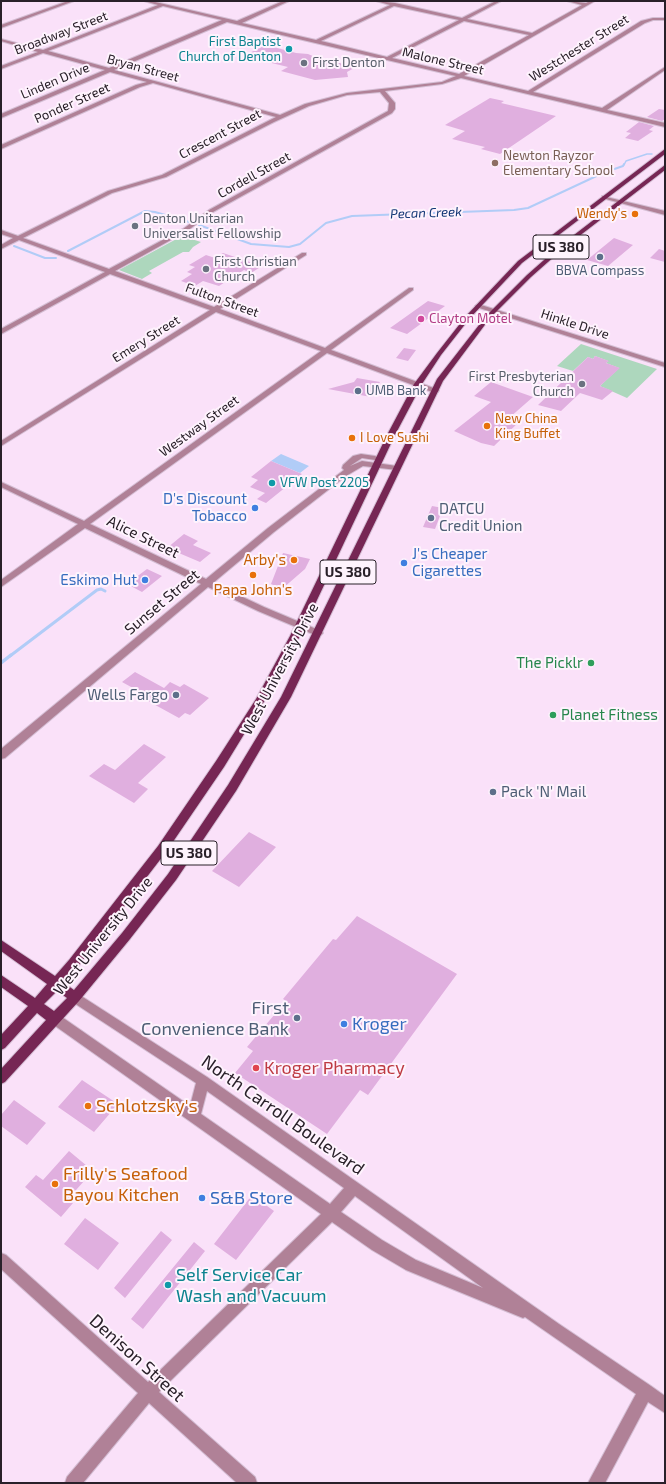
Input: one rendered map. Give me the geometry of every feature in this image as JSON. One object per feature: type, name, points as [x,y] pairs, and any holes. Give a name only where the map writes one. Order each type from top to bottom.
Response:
[{"type":"main road","name":"West University Drive","points":[[1,1044],[73,964],[138,880],[211,778],[260,700],[295,636],[378,462],[418,384],[442,350],[478,306],[520,262],[665,151]]},
{"type":"main road","name":"West University Drive","points":[[1,1078],[75,997],[126,936],[172,878],[232,788],[283,704],[435,390],[493,310],[562,246],[665,167]]},
{"type":"main road","name":"North Carroll Boulevard","points":[[1,946],[75,997]]},
{"type":"main road","name":"North Carroll Boulevard","points":[[1,980],[55,1019]]},
{"type":"street","points":[[1,27],[72,1]]},
{"type":"street","name":"Malone Street","points":[[146,1],[665,125]]},
{"type":"street","name":"Broadway Street","points":[[1,68],[173,1]]},
{"type":"street","points":[[237,23],[288,1]]},
{"type":"street","points":[[378,1],[533,35]]},
{"type":"street","points":[[316,42],[402,1]]},
{"type":"street","points":[[387,58],[499,1]]},
{"type":"street","points":[[569,1],[587,5]]},
{"type":"street","points":[[460,76],[593,1]]},
{"type":"street","name":"Westchester Street","points":[[528,92],[643,22],[653,19],[665,19]]},
{"type":"street","name":"Linden Drive","points":[[1,116],[227,20]]},
{"type":"street","name":"Bryan Street","points":[[1,40],[280,117]]},
{"type":"street","points":[[603,110],[665,68]]},
{"type":"street","name":"Crescent Street","points":[[1,247],[110,192],[164,176],[280,117],[319,100],[347,94],[442,83],[460,76]]},
{"type":"street","name":"Ponder Street","points":[[1,147],[138,86],[153,82]]},
{"type":"street","name":"Cordell Street","points":[[1,332],[185,230],[211,211],[390,112],[392,109],[392,103],[381,90]]},
{"type":"street","points":[[604,197],[665,213]]},
{"type":"street","name":"Fulton Street","points":[[1,232],[435,390]]},
{"type":"street","name":"Emery Street","points":[[1,444],[304,254]]},
{"type":"street","name":"Westway Street","points":[[1,584],[327,351],[411,289]]},
{"type":"street","name":"Hinkle Drive","points":[[478,306],[665,365]]},
{"type":"street","name":"Sunset Street","points":[[1,755],[271,530],[343,474],[362,463],[378,462],[397,468]]},
{"type":"street","name":"Alice Street","points":[[1,484],[207,583],[318,633]]},
{"type":"street","name":"North Carroll Boulevard","points":[[75,997],[203,1081],[665,1405]]},
{"type":"street","name":"North Carroll Boulevard","points":[[55,1019],[376,1245],[411,1264],[541,1319]]},
{"type":"street","points":[[194,1117],[203,1081]]},
{"type":"street","points":[[73,1483],[148,1392],[331,1213],[354,1187]]},
{"type":"street","name":"Denison Street","points":[[1,1260],[249,1483]]},
{"type":"street","points":[[596,1483],[646,1391]]},
{"type":"green space","points":[[182,236],[201,242],[193,247],[189,252],[183,252],[149,271],[152,273],[142,279],[119,270]]},
{"type":"green space","points":[[581,344],[657,369],[627,398],[600,386],[619,368],[606,363],[608,361],[595,356],[593,359],[588,357],[573,371],[557,366]]},
{"type":"water","points":[[281,454],[309,466],[300,473],[271,461]]},
{"type":"building","name":"First Denton","points":[[266,45],[296,53],[308,54],[356,67],[347,72],[348,77],[315,80],[281,71],[288,67],[243,56]]},
{"type":"building","name":"Newton Rayzor Elementary School","points":[[490,98],[504,101],[501,103],[556,116],[500,154],[481,149],[485,147],[452,139],[465,131],[445,125]]},
{"type":"building","points":[[659,109],[665,110],[665,119],[662,121],[647,117]]},
{"type":"building","points":[[639,122],[654,126],[649,130],[653,131],[638,141],[625,138],[631,133],[626,132]]},
{"type":"building","points":[[614,238],[633,245],[608,266],[587,260]]},
{"type":"building","points":[[659,249],[665,251],[665,262],[650,258]]},
{"type":"building","name":"First Christian Church","points":[[223,253],[262,266],[251,273],[244,270],[219,286],[203,281],[195,286],[181,281],[192,274],[187,272],[195,267],[189,265],[206,255],[215,258]]},
{"type":"building","name":"Clayton Motel","points":[[428,301],[445,306],[407,334],[390,328]]},
{"type":"building","points":[[404,348],[416,350],[408,361],[396,358]]},
{"type":"building","name":"First Presbyterian Church","points":[[595,356],[609,361],[606,363],[620,368],[600,386],[613,391],[602,400],[580,393],[561,411],[538,405],[588,357],[593,359]]},
{"type":"building","name":"UMB Bank","points":[[357,378],[380,382],[371,397],[328,389],[354,382]]},
{"type":"building","points":[[491,382],[533,397],[509,418],[520,421],[494,446],[481,443],[454,431],[491,402],[474,396]]},
{"type":"building","name":"VFW Post 2205","points":[[271,461],[302,474],[266,503],[257,499],[265,493],[250,487],[258,480],[251,477]]},
{"type":"building","name":"DATCU Credit Union","points":[[432,506],[443,508],[435,529],[423,527]]},
{"type":"building","points":[[184,534],[198,541],[193,545],[211,553],[200,562],[167,548]]},
{"type":"building","points":[[283,553],[310,559],[305,569],[282,589],[271,584]]},
{"type":"building","name":"Eskimo Hut","points":[[147,569],[162,576],[142,592],[127,584]]},
{"type":"building","name":"Wells Fargo","points":[[135,672],[164,688],[170,682],[180,687],[184,684],[209,698],[190,715],[185,713],[179,718],[148,701],[151,698],[122,682]]},
{"type":"building","points":[[144,744],[166,757],[138,783],[148,789],[134,803],[89,776],[104,764],[115,770]]},
{"type":"building","points":[[249,832],[276,847],[239,887],[212,871]]},
{"type":"building","name":"Kroger","points":[[357,916],[457,974],[368,1095],[360,1090],[327,1134],[235,1073],[253,1051],[247,1047],[286,1001],[283,999],[333,939],[336,940]]},
{"type":"building","name":"Schlotzsky's","points":[[82,1080],[118,1104],[94,1132],[58,1107]]},
{"type":"building","points":[[14,1100],[46,1123],[27,1145],[1,1126],[1,1115]]},
{"type":"building","name":"Frilly's Seafood Bayou Kitchen","points":[[69,1151],[93,1171],[68,1199],[73,1203],[61,1217],[25,1187],[36,1175],[43,1180]]},
{"type":"building","points":[[252,1195],[274,1211],[236,1260],[214,1244]]},
{"type":"building","points":[[85,1218],[119,1243],[98,1270],[64,1244]]},
{"type":"building","name":"Self Service Car Wash and Vacuum","points":[[161,1231],[172,1240],[125,1298],[114,1288]]},
{"type":"building","name":"Self Service Car Wash and Vacuum","points":[[194,1242],[205,1251],[143,1329],[131,1319]]},
{"type":"waterway","name":"Pecan Creek","points":[[624,165],[626,161],[647,154],[652,154]]},
{"type":"waterway","name":"Pecan Creek","points":[[199,225],[251,244],[289,247],[300,244],[326,223],[352,216],[514,210],[528,208],[603,173],[623,166],[624,164]]},
{"type":"waterway","name":"Pecan Creek","points":[[68,251],[145,211],[155,212],[189,222]]},
{"type":"waterway","name":"Pecan Creek","points":[[14,246],[45,258],[56,258]]},
{"type":"waterway","points":[[10,656],[97,590],[101,589],[105,591]]},
{"type":"waterway","points":[[1,663],[11,655]]},
{"type":"place","name":"First Baptist Church of Denton","points":[[289,49]]},
{"type":"place","name":"First Denton","points":[[304,63]]},
{"type":"place","name":"Newton Rayzor Elementary School","points":[[495,163]]},
{"type":"place","name":"Wendy's","points":[[635,214]]},
{"type":"place","name":"Denton Unitarian Universalist Fellowship","points":[[135,226]]},
{"type":"place","name":"BBVA Compass","points":[[600,257]]},
{"type":"place","name":"First Christian Church","points":[[206,269]]},
{"type":"place","name":"Clayton Motel","points":[[421,319]]},
{"type":"place","name":"First Presbyterian Church","points":[[582,384]]},
{"type":"place","name":"UMB Bank","points":[[358,391]]},
{"type":"place","name":"New China King Buffet","points":[[487,426]]},
{"type":"place","name":"I Love Sushi","points":[[352,438]]},
{"type":"place","name":"VFW Post 2205","points":[[272,483]]},
{"type":"place","name":"D's Discount Tobacco","points":[[255,508]]},
{"type":"place","name":"DATCU Credit Union","points":[[431,518]]},
{"type":"place","name":"Arby's","points":[[294,560]]},
{"type":"place","name":"J's Cheaper Cigarettes","points":[[404,563]]},
{"type":"place","name":"Papa John's","points":[[253,575]]},
{"type":"place","name":"Eskimo Hut","points":[[145,580]]},
{"type":"place","name":"The Picklr","points":[[591,663]]},
{"type":"place","name":"Wells Fargo","points":[[176,695]]},
{"type":"place","name":"Planet Fitness","points":[[553,715]]},
{"type":"place","name":"Pack 'N' Mail","points":[[493,792]]},
{"type":"place","name":"First Convenience Bank","points":[[297,1018]]},
{"type":"place","name":"Kroger","points":[[344,1024]]},
{"type":"place","name":"Kroger Pharmacy","points":[[256,1068]]},
{"type":"place","name":"Schlotzsky's","points":[[88,1106]]},
{"type":"place","name":"Frilly's Seafood Bayou Kitchen","points":[[55,1184]]},
{"type":"place","name":"S&B Store","points":[[202,1198]]},
{"type":"place","name":"Self Service Car Wash and Vacuum","points":[[168,1285]]}]
